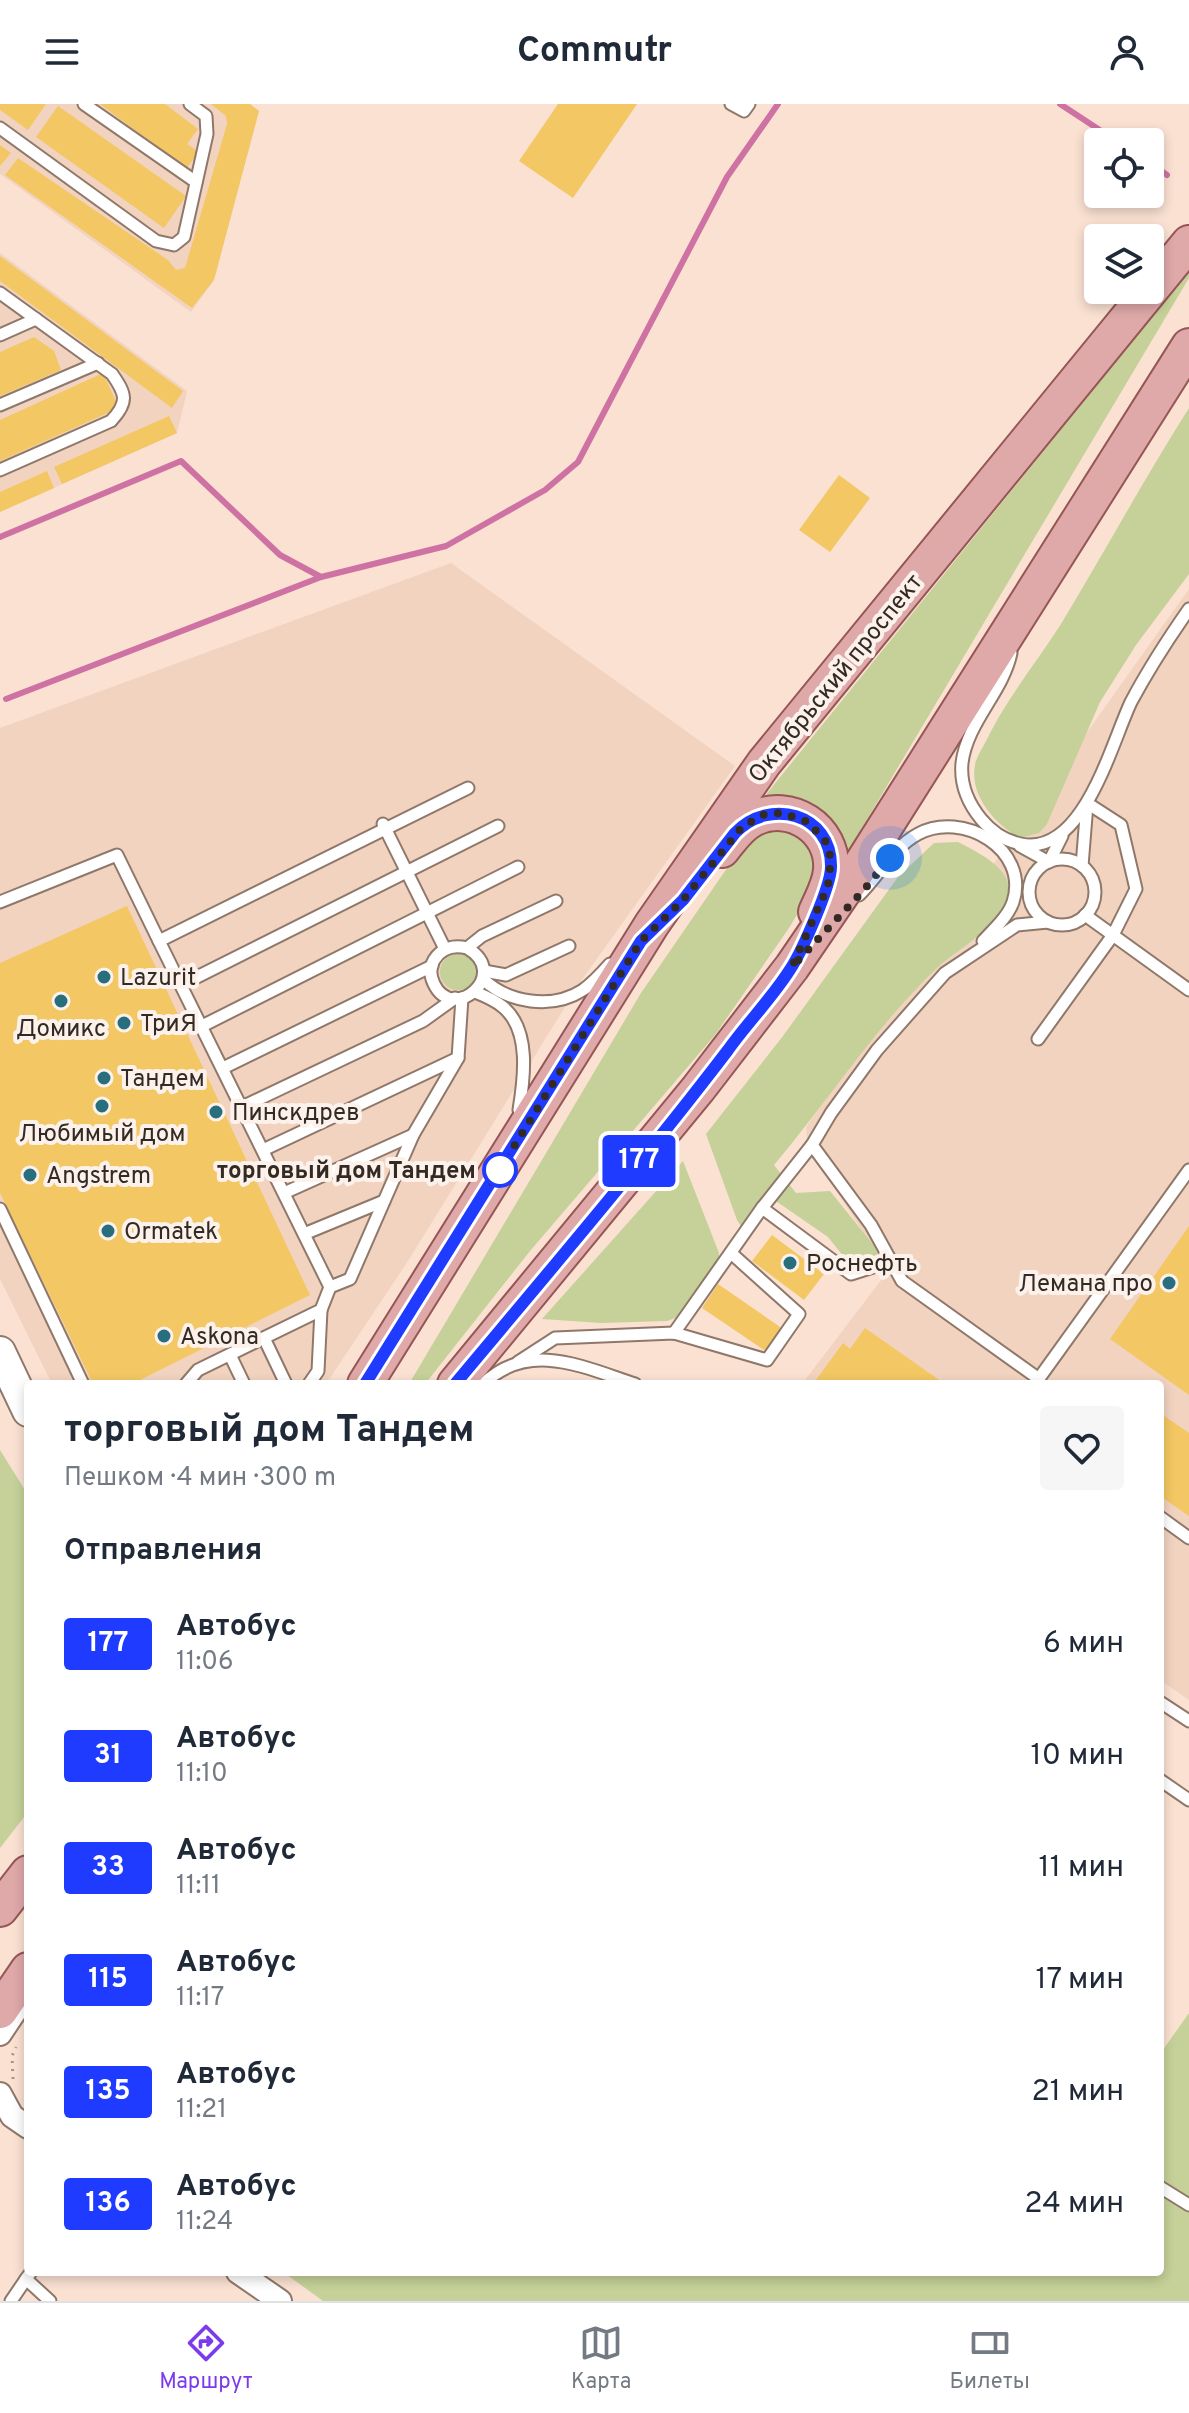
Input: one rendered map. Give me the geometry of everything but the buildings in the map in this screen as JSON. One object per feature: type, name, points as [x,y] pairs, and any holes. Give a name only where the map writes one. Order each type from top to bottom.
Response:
[{"type":"main road","name":"Октябрьский проспект","points":[[368,1380],[492,1182],[638,938],[764,763],[1189,243]]},
{"type":"main road","points":[[458,1380],[698,1089],[792,967],[852,879],[1189,346]]},
{"type":"main road","points":[[492,1182],[504,1132],[638,938],[675,910],[742,827],[765,814],[783,813],[800,817],[815,828],[826,842],[831,859],[828,886],[792,967]]},
{"type":"main road","points":[[0,1354],[24,1403]]},
{"type":"main road","points":[[0,1909],[24,1878]]},
{"type":"main road","points":[[6,2028],[24,1981]]},
{"type":"street","points":[[6,2028],[24,1999]]},
{"type":"street","points":[[8,2092],[13,2119]]},
{"type":"street","points":[[244,2276],[280,2301]]},
{"type":"lane","points":[[84,104],[196,182]]},
{"type":"lane","points":[[0,128],[156,241],[174,245],[184,237],[207,134],[206,116],[190,104]]},
{"type":"lane","points":[[731,104],[744,111],[749,104]]},
{"type":"lane","points":[[0,293],[112,374],[124,392],[123,410],[111,421],[0,470]]},
{"type":"lane","points":[[0,335],[36,319]]},
{"type":"lane","points":[[0,405],[98,363]]},
{"type":"lane","points":[[972,954],[1010,908],[1028,895],[1035,873],[1049,862],[1064,832],[1087,803],[1132,702],[1163,646],[1189,609]]},
{"type":"lane","points":[[674,1333],[762,1208],[812,1145],[877,1050],[945,973],[1017,925],[1048,922],[1069,924],[1085,915],[1093,902],[1090,875],[1082,866],[1066,860],[1049,862],[1001,836],[984,823],[968,800],[962,778],[965,750],[1011,657],[1014,624]]},
{"type":"lane","points":[[159,941],[383,825],[468,788]]},
{"type":"lane","points":[[1082,866],[1087,803]]},
{"type":"lane","points":[[1038,1039],[1113,935],[1136,889],[1121,825],[1087,803]]},
{"type":"lane","points":[[383,825],[445,949]]},
{"type":"lane","points":[[181,985],[498,826]]},
{"type":"lane","points":[[792,967],[899,848],[918,834],[948,826],[983,836],[1010,860],[1014,870],[1010,908]]},
{"type":"lane","points":[[1016,843],[1033,846],[1046,844],[1064,832]]},
{"type":"lane","points":[[0,902],[117,855],[330,1287]]},
{"type":"lane","points":[[202,1026],[518,867]]},
{"type":"lane","points":[[1015,881],[1028,895],[1038,914],[1048,922]]},
{"type":"lane","points":[[467,948],[482,936],[556,901]]},
{"type":"lane","points":[[1085,915],[1189,990]]},
{"type":"lane","points":[[223,1068],[432,966],[445,949],[467,948],[479,957],[483,975],[493,989],[511,998],[531,1001],[564,998],[584,989],[638,938]]},
{"type":"lane","points":[[483,975],[506,975],[569,946]]},
{"type":"lane","points":[[432,966],[436,988],[447,997],[458,998]]},
{"type":"lane","points":[[242,1107],[423,1021],[458,998],[475,992],[483,975]]},
{"type":"lane","points":[[475,992],[504,1008],[516,1024],[524,1068],[519,1110]]},
{"type":"lane","points":[[312,1380],[318,1371],[321,1310],[330,1287],[350,1279],[413,1135],[458,1058],[458,998]]},
{"type":"lane","points":[[263,1150],[458,1058]]},
{"type":"lane","points":[[284,1193],[413,1135]]},
{"type":"lane","points":[[812,1145],[871,1225],[902,1281],[1036,1380]]},
{"type":"lane","points":[[1038,1380],[1189,1170]]},
{"type":"lane","points":[[304,1234],[384,1201]]},
{"type":"lane","points":[[762,1208],[851,1274],[892,1261]]},
{"type":"lane","points":[[0,1209],[81,1380]]},
{"type":"lane","points":[[489,1380],[555,1338],[674,1333],[767,1360],[799,1314],[731,1253]]},
{"type":"lane","points":[[189,1380],[198,1370],[321,1310]]},
{"type":"lane","points":[[264,1338],[284,1380]]},
{"type":"lane","points":[[230,1355],[242,1380]]},
{"type":"lane","points":[[518,1362],[559,1360],[622,1380]]},
{"type":"lane","points":[[198,1370],[203,1380]]},
{"type":"lane","points":[[1164,1520],[1189,1538]]},
{"type":"lane","points":[[1164,1705],[1189,1721]]},
{"type":"lane","points":[[1164,1783],[1189,1800]]},
{"type":"lane","points":[[1164,2189],[1189,2205]]},
{"type":"lane","points":[[11,2301],[29,2276],[50,2301]]},
{"type":"path","points":[[6,2028],[12,2056],[12,2078],[8,2092]]},
{"type":"shaded area","points":[[0,104],[250,104],[259,111],[214,280],[191,312],[0,174]]},
{"type":"shaded area","points":[[0,253],[187,391],[177,433],[0,512]]},
{"type":"shaded area","points":[[451,563],[735,766],[581,981],[408,1261],[329,1380],[50,1380],[0,1279],[0,728]]},
{"type":"shaded area","points":[[1189,589],[1189,1700],[1164,1683],[1164,1380],[805,1380],[888,1271],[808,1147],[806,1127]]},
{"type":"green space","points":[[1189,271],[1189,278],[847,853],[838,836],[760,802],[1164,304]]},
{"type":"green space","points":[[1189,408],[1189,574],[1136,645],[1100,702],[1047,824],[1039,833],[1020,838],[993,817],[980,798],[974,776],[977,759],[1002,712],[1061,624]]},
{"type":"green space","points":[[776,826],[811,840],[818,863],[814,886],[789,928],[715,1035],[530,1251],[428,1380],[411,1380],[641,993],[725,871],[756,833]]},
{"type":"green space","points":[[958,842],[993,863],[1006,878],[1009,886],[1004,907],[988,927],[914,991],[774,1165],[796,1193],[830,1191],[880,1253],[852,1267],[828,1237],[773,1199],[742,1228],[706,1134],[783,1036],[898,877],[934,843]]},
{"type":"green space","points":[[458,954],[470,960],[476,972],[470,984],[458,990],[446,984],[440,972],[446,960]]},
{"type":"green space","points":[[683,1161],[719,1253],[719,1269],[686,1314],[667,1321],[601,1323],[542,1319]]},
{"type":"green space","points":[[0,1450],[24,1489],[24,1817],[0,1848]]},
{"type":"green space","points":[[1189,2013],[1189,2301],[323,2301],[289,2276],[1164,2276],[1164,2048]]},
{"type":"waterway","points":[[6,699],[321,577],[446,546],[545,490],[578,462],[727,177],[778,104]]},
{"type":"waterway","points":[[1060,104],[1097,128]]},
{"type":"waterway","points":[[0,537],[181,461],[280,555],[321,577]]},
{"type":"bus line","name":"177","points":[[367,1380],[641,941],[667,919],[735,833],[749,821],[774,813],[800,817],[815,828],[826,842],[831,868],[828,886],[792,967],[698,1089],[458,1380]]},
{"type":"place","name":"Lazurit","points":[[104,977]]},
{"type":"place","name":"Домикс","points":[[61,1001]]},
{"type":"place","name":"ТриЯ","points":[[124,1023]]},
{"type":"place","name":"Тандем","points":[[104,1078]]},
{"type":"place","name":"Любимый дом","points":[[102,1106]]},
{"type":"place","name":"Пинскдрев","points":[[216,1112]]},
{"type":"place","name":"торговый дом Тандем","points":[[500,1170]]},
{"type":"place","name":"Angstrem","points":[[30,1175]]},
{"type":"place","name":"Ormatek","points":[[108,1231]]},
{"type":"place","name":"Роснефть","points":[[790,1263]]},
{"type":"place","name":"Лемана про","points":[[1169,1283]]},
{"type":"place","name":"Askona","points":[[164,1336]]},
{"type":"route","points":[[500,1170],[492,1182],[641,941],[667,919],[749,821],[774,813],[800,817],[821,835],[829,851],[831,868],[828,886],[792,967],[890,858]]}]
